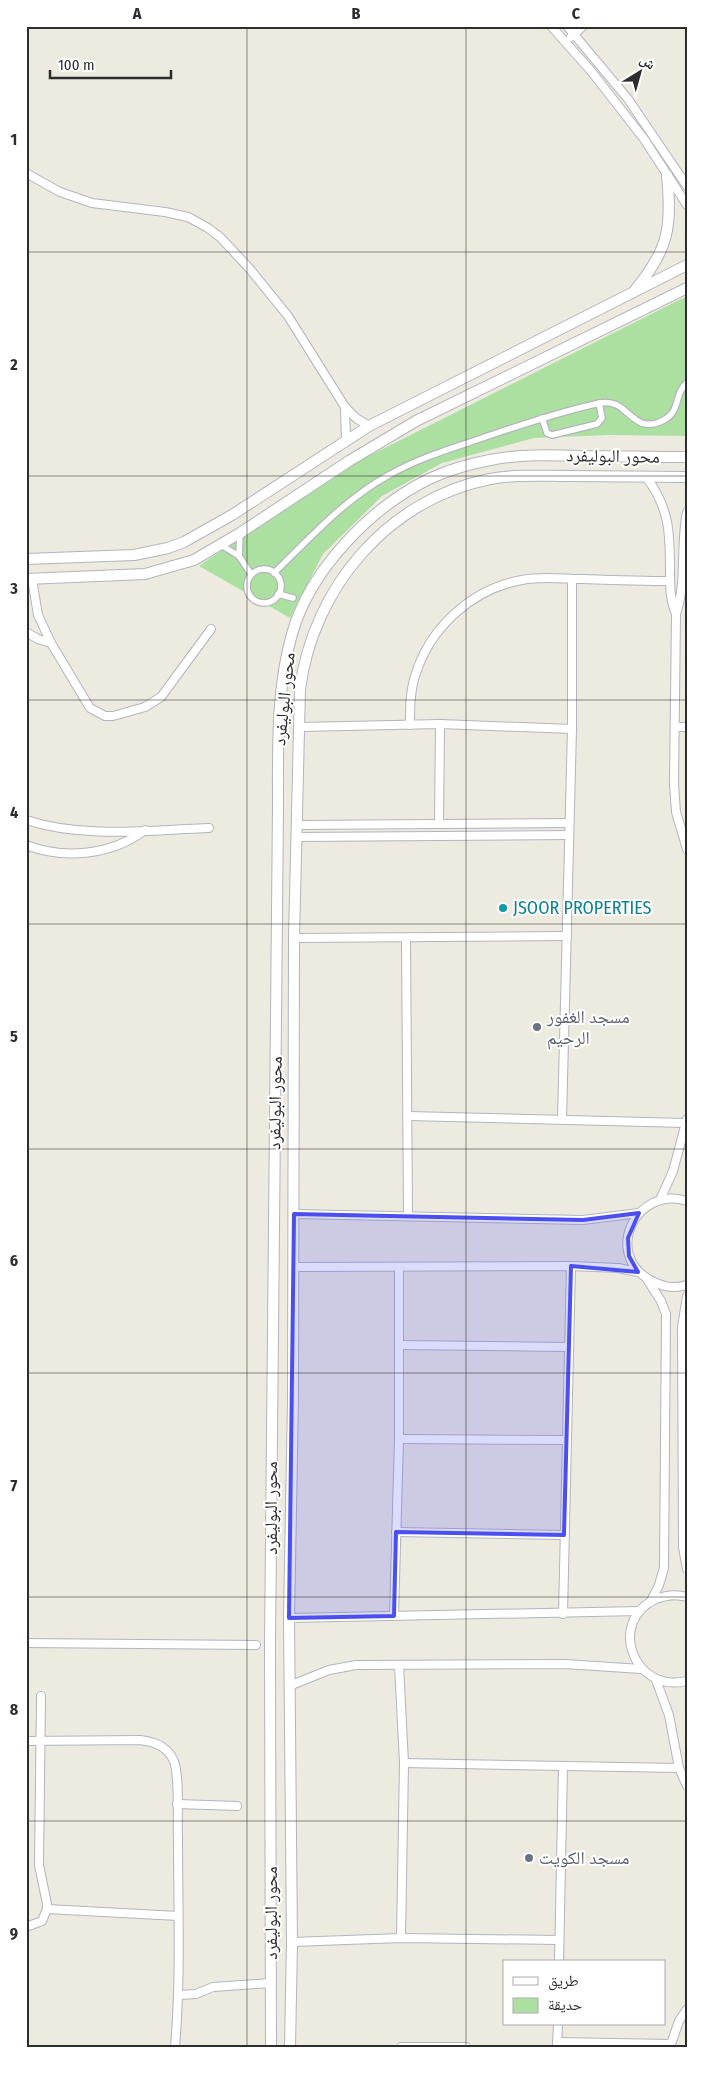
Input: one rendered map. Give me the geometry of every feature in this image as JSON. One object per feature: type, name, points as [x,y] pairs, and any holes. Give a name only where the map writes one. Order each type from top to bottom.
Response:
[{"type":"street","points":[[551,26],[601,83],[644,139],[687,205]]},
{"type":"street","points":[[567,26],[628,99],[687,186]]},
{"type":"street","points":[[566,42],[583,26]]},
{"type":"street","points":[[26,173],[60,192],[92,203],[165,212],[188,217],[208,228],[220,237],[249,268],[288,316],[344,407],[369,426]]},
{"type":"street","points":[[632,293],[657,258],[667,232],[670,206],[667,175]]},
{"type":"street","points":[[26,559],[134,555],[168,548],[184,542],[216,524],[369,426],[687,264]]},
{"type":"street","points":[[211,629],[161,697],[145,707],[113,716],[97,713],[90,708],[51,643],[38,615],[29,579],[146,574],[183,565],[221,545],[349,461],[416,421],[687,288]]},
{"type":"street","points":[[274,573],[332,517],[359,495],[390,474],[451,448],[542,418],[598,403],[616,403],[637,421],[646,424],[656,423],[672,413],[677,405],[680,390],[687,383]]},
{"type":"street","points":[[542,418],[547,433],[552,435],[597,424],[602,418],[598,403]]},
{"type":"street","points":[[344,407],[346,441]]},
{"type":"street","name":"محور البوليفرد","points":[[271,2047],[271,1516],[278,774],[280,699],[292,633],[308,596],[324,571],[348,540],[373,516],[401,495],[430,479],[460,467],[500,459],[558,456],[687,457]]},
{"type":"street","name":"محور البوليفرد","points":[[290,2047],[292,1942],[289,1618],[294,1267],[294,938],[299,727],[302,673],[310,641],[322,610],[338,582],[359,557],[381,534],[406,515],[446,492],[492,478],[523,475],[687,477]]},
{"type":"street","points":[[646,477],[658,494],[668,523],[671,600],[676,614]]},
{"type":"street","points":[[687,512],[683,536],[681,595],[676,614],[674,727],[676,812],[687,849]]},
{"type":"street","points":[[239,556],[240,533]]},
{"type":"street","points":[[221,545],[239,556],[251,574]]},
{"type":"street","points":[[260,569],[270,570],[274,573],[280,583],[275,599],[264,603],[253,599],[247,590],[251,574],[260,569]]},
{"type":"street","points":[[410,725],[410,701],[414,678],[423,655],[435,635],[450,617],[478,596],[509,583],[545,578],[670,582]]},
{"type":"street","points":[[562,1119],[572,729],[572,579]]},
{"type":"street","points":[[278,594],[293,598]]},
{"type":"street","points":[[26,632],[38,639],[51,643]]},
{"type":"street","points":[[299,727],[440,724],[572,729]]},
{"type":"street","points":[[439,824],[440,724]]},
{"type":"street","points":[[674,727],[687,727]]},
{"type":"street","points":[[26,820],[42,825],[76,830],[209,828]]},
{"type":"street","points":[[296,825],[570,823]]},
{"type":"street","points":[[26,845],[56,852],[93,852],[121,844],[145,830]]},
{"type":"street","points":[[296,837],[569,835]]},
{"type":"street","points":[[294,938],[567,936]]},
{"type":"street","points":[[406,938],[408,1216]]},
{"type":"street","points":[[408,1116],[686,1121],[673,1171],[660,1200]]},
{"type":"street","points":[[687,1201],[676,1199],[660,1200],[652,1203],[639,1213],[630,1229],[628,1238],[629,1256],[638,1272],[661,1286],[669,1288],[687,1285]]},
{"type":"street","points":[[294,1214],[583,1220],[639,1213]]},
{"type":"street","points":[[294,1267],[571,1266],[618,1268],[638,1272]]},
{"type":"street","points":[[562,1614],[571,1266]]},
{"type":"street","points":[[394,1616],[399,1439],[399,1267]]},
{"type":"street","points":[[647,1279],[661,1301],[666,1314],[664,1568],[659,1585],[651,1601],[640,1611],[634,1622],[630,1634],[631,1646],[634,1658],[642,1669],[656,1680],[668,1683],[687,1681]]},
{"type":"street","points":[[687,1296],[682,1327],[683,1547],[687,1569]]},
{"type":"street","points":[[400,1345],[569,1347]]},
{"type":"street","points":[[399,1439],[567,1440]]},
{"type":"street","points":[[396,1532],[564,1535]]},
{"type":"street","points":[[651,1601],[672,1595],[687,1597]]},
{"type":"street","points":[[289,1618],[640,1611]]},
{"type":"street","points":[[26,1642],[256,1645]]},
{"type":"street","points":[[289,1686],[342,1666],[565,1664],[642,1669]]},
{"type":"street","points":[[399,1665],[404,1763],[401,1938]]},
{"type":"street","points":[[656,1680],[670,1715],[679,1768],[687,1786]]},
{"type":"street","points":[[26,1927],[42,1921],[47,1909],[39,1865],[40,1696]]},
{"type":"street","points":[[26,1741],[140,1740],[154,1742],[163,1747],[173,1760],[176,1769],[177,1804],[179,1995],[175,2047]]},
{"type":"street","points":[[404,1763],[679,1768]]},
{"type":"street","points":[[559,1960],[563,1766]]},
{"type":"street","points":[[177,1804],[237,1806]]},
{"type":"street","points":[[47,1909],[178,1916]]},
{"type":"street","points":[[292,1942],[401,1938],[559,1940]]},
{"type":"street","points":[[179,1995],[196,1994],[213,1987],[271,1983]]},
{"type":"street","points":[[558,2026],[557,2044],[670,2045],[679,2021],[687,2009]]},
{"type":"street","points":[[400,2047],[466,2047]]},
{"type":"highlighted area","points":[[639,1213],[628,1238],[629,1256],[638,1272],[571,1266],[564,1535],[396,1532],[394,1616],[289,1618],[294,1214],[583,1220]]},
{"type":"green space","points":[[687,296],[687,436],[610,435],[534,438],[442,463],[382,496],[323,554],[290,618],[199,566],[333,474]]},
{"type":"place","name":"JSOOR PROPERTIES","points":[[503,908]]},
{"type":"place","name":"مسجد الغفور الرحيم","points":[[537,1027]]},
{"type":"place","name":"مسجد الكويت","points":[[529,1858]]}]
